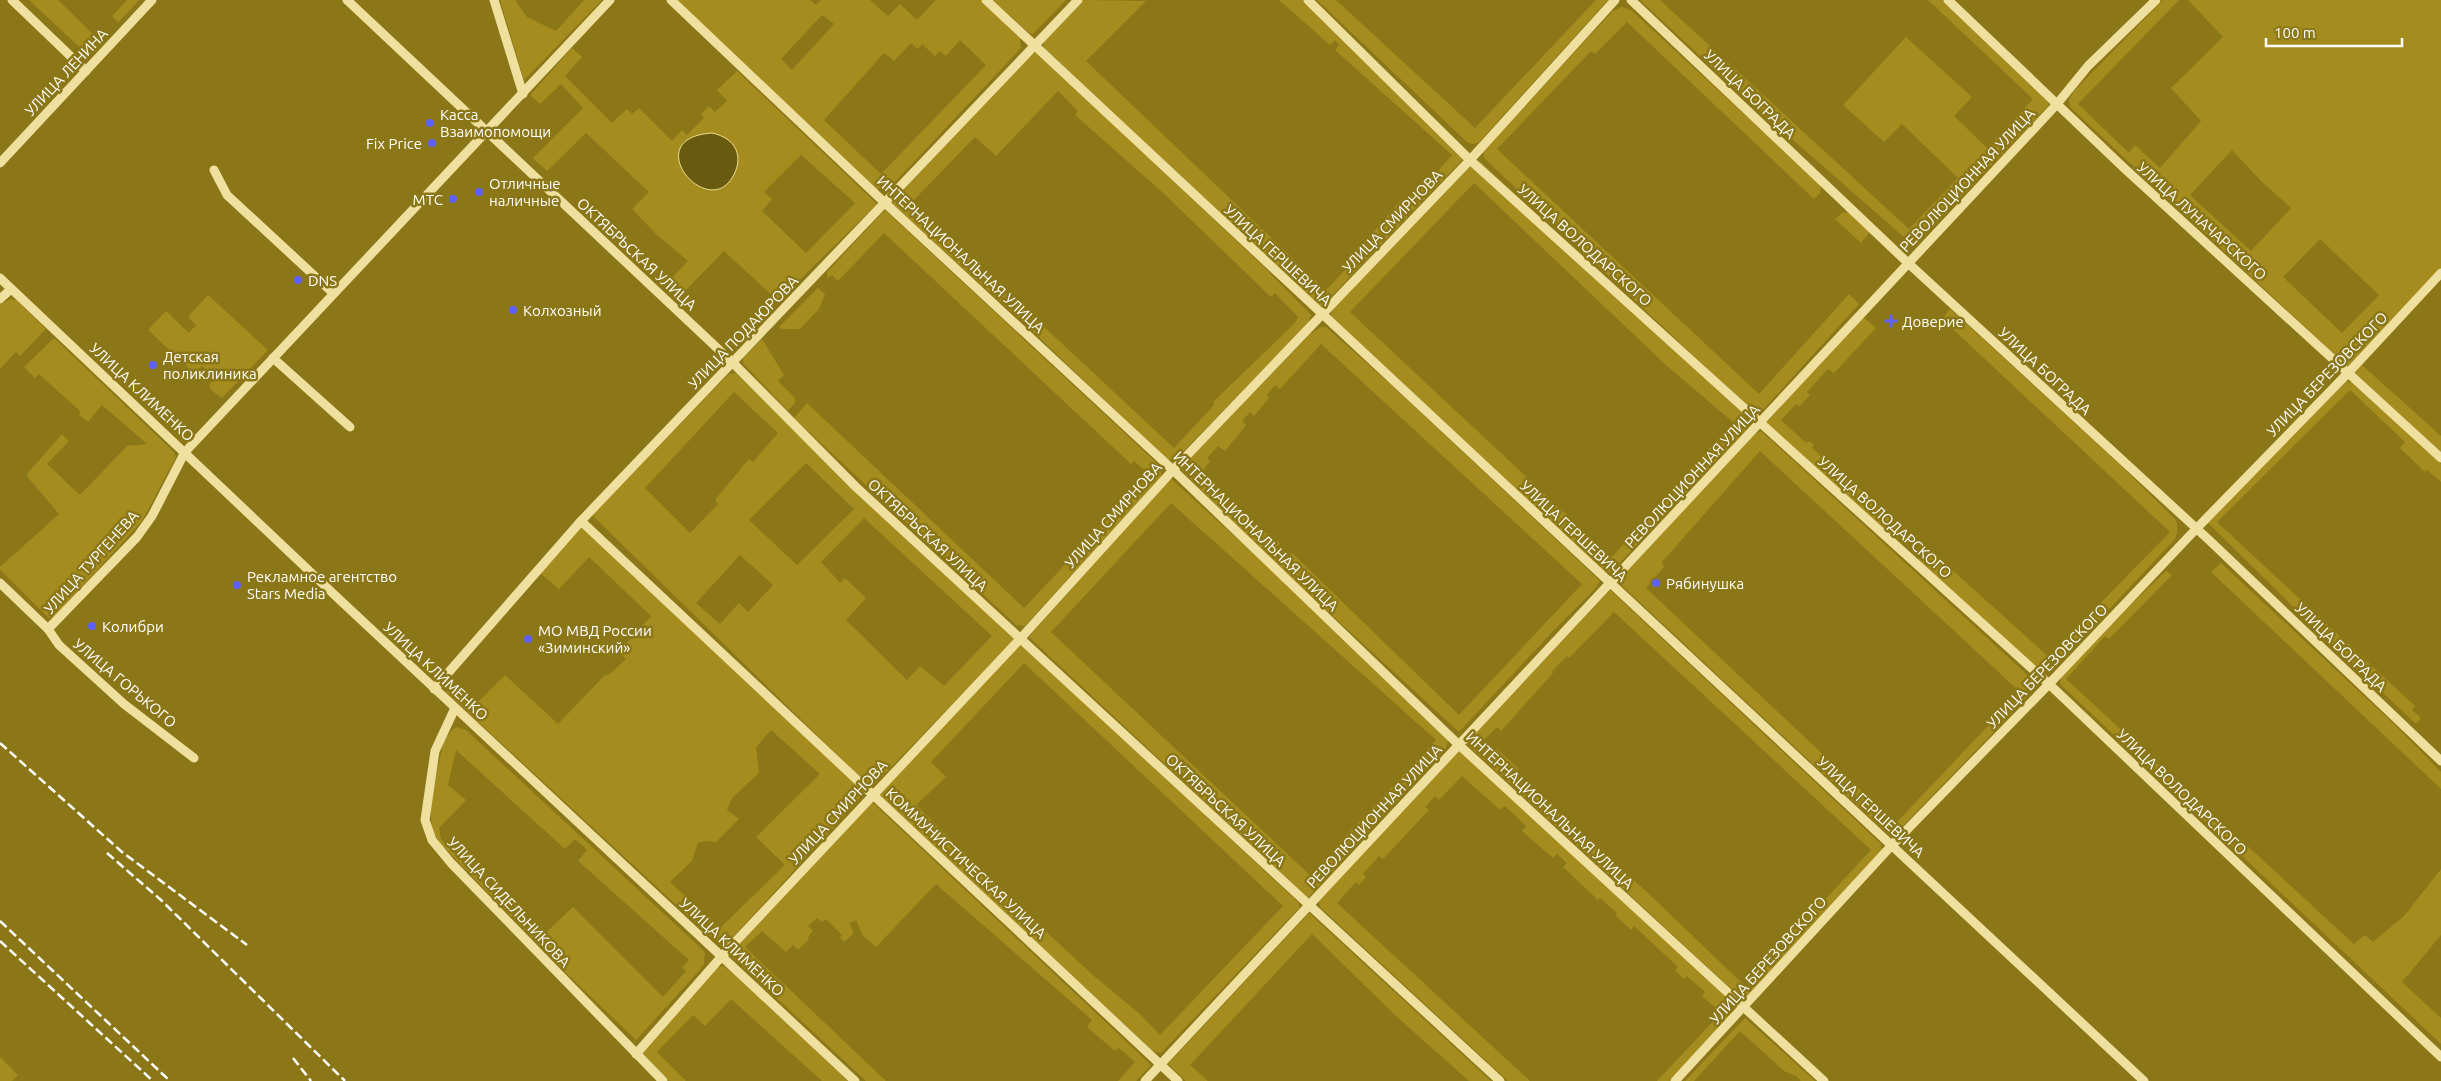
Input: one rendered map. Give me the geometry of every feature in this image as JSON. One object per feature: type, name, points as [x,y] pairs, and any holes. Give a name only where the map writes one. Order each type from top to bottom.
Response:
[{"type":"street","points":[[12,0],[86,71]]},
{"type":"street","name":"УЛИЦА ЛЕНИНА","points":[[0,163],[152,0]]},
{"type":"street","name":"ОКТЯБРЬСКАЯ УЛИЦА","points":[[347,0],[733,363],[856,487],[1500,1081]]},
{"type":"street","points":[[494,0],[523,94]]},
{"type":"street","name":"УЛИЦА ТУРГЕНЕВА","points":[[48,629],[137,537],[152,516],[186,452],[333,293],[610,0]]},
{"type":"street","name":"ИНТЕРНАЦИОНАЛЬНАЯ УЛИЦА","points":[[671,0],[885,203],[1173,470],[1459,745],[1824,1081]]},
{"type":"street","name":"УЛИЦА ГЕРШЕВИЧА","points":[[986,0],[2144,1081]]},
{"type":"street","name":"УЛИЦА ПОДАЮРОВА","points":[[434,689],[581,521],[1078,0]]},
{"type":"street","name":"УЛИЦА ВОЛОДАРСКОГО","points":[[1308,0],[1470,160],[2049,684],[2441,1057]]},
{"type":"street","name":"УЛИЦА СМИРНОВА","points":[[636,1054],[722,956],[1020,639],[1173,470],[1470,160],[1615,0]]},
{"type":"street","name":"УЛИЦА БОГРАДА","points":[[1631,0],[1908,263],[2196,528],[2441,761]]},
{"type":"street","name":"УЛИЦА ЛУНАЧАРСКОГО","points":[[1948,0],[2124,168],[2441,458]]},
{"type":"street","name":"РЕВОЛЮЦИОННАЯ УЛИЦА","points":[[1145,1081],[2057,104],[2088,66],[2156,0]]},
{"type":"street","points":[[214,170],[227,196],[333,293]]},
{"type":"street","name":"УЛИЦА БЕРЕЗОВСКОГО","points":[[1675,1081],[1892,845],[2049,684],[2196,528],[2349,372],[2441,273]]},
{"type":"street","name":"УЛИЦА КЛИМЕНКО","points":[[0,278],[186,452],[434,689],[855,1081]]},
{"type":"street","points":[[0,299],[11,289]]},
{"type":"street","points":[[273,358],[350,427]]},
{"type":"street","name":"КОММУНИСТИЧЕСКАЯ УЛИЦА","points":[[581,521],[1178,1081]]},
{"type":"street","name":"УЛИЦА ГОРЬКОГО","points":[[0,583],[48,629],[59,645],[124,704],[194,758]]},
{"type":"street","name":"УЛИЦА СИДЕЛЬНИКОВА","points":[[455,708],[435,751],[429,781],[425,820],[432,840],[451,863],[664,1081]]},
{"type":"shaded area","points":[[29,0],[58,0],[101,42],[89,56]]},
{"type":"shaded area","points":[[127,0],[139,0],[118,23],[112,16]]},
{"type":"shaded area","points":[[500,0],[515,0],[527,17],[556,31],[584,0],[602,0],[524,80]]},
{"type":"shaded area","points":[[677,0],[810,0],[816,5],[821,0],[870,0],[888,16],[900,4],[917,20],[936,0],[981,0],[1020,38],[1021,48],[892,185],[887,189],[876,189]],"holes":[[[822,15],[834,24],[792,70],[781,59]],[[960,40],[986,65],[881,174],[824,120],[884,53],[894,61],[911,43],[918,49],[922,44],[935,56],[940,51],[946,56]]]},
{"type":"shaded area","points":[[993,0],[1066,0],[1033,34],[1029,33]]},
{"type":"shaded area","points":[[1083,0],[1146,1],[1086,61],[1326,290],[1367,247],[1363,244],[1401,200],[1405,202],[1423,180],[1427,183],[1452,155],[1335,50],[1339,45],[1335,40],[1330,45],[1279,0],[1306,0],[1465,157],[1321,307],[1043,47],[1044,40]]},
{"type":"shaded area","points":[[1317,0],[1336,0],[1475,128],[1596,0],[1608,0],[1479,142],[1475,144],[1468,143]]},
{"type":"shaded area","points":[[1640,0],[1660,0],[1909,229],[1958,178],[1902,124],[1884,142],[1843,105],[1906,37],[1972,97],[1954,116],[1987,148],[2033,99],[1928,0],[1944,0],[2049,102],[2048,106],[1923,237],[1906,239],[1743,96]]},
{"type":"shaded area","points":[[2163,0],[2179,0],[2078,104],[2129,153],[2135,145],[2160,168],[2201,121],[2171,88],[2223,37],[2188,0],[2441,0],[2441,279],[2362,365],[2441,436],[2441,454],[2070,107],[2069,100],[2074,91]],"holes":[[[2232,150],[2260,180],[2291,208],[2251,251],[2190,195]],[[2320,239],[2379,295],[2342,333],[2283,277]]]},
{"type":"shaded area","points":[[1622,7],[1631,10],[1821,185],[1820,193],[1814,199],[1627,22],[1595,54],[1591,51],[1497,149],[1759,394],[1849,294],[1859,304],[1761,412],[1753,412],[1484,158],[1483,150],[1613,11]]},
{"type":"shaded area","points":[[572,48],[582,57],[565,76],[612,123],[627,109],[632,114],[639,108],[672,141],[682,130],[687,135],[704,118],[701,114],[709,106],[715,112],[727,101],[717,90],[737,71],[877,204],[778,301],[724,251],[684,292],[670,280],[688,261],[657,235],[632,209],[649,192],[586,133],[547,171],[533,158],[583,108],[561,84],[540,104],[530,95]],"holes":[[[712,133],[720,135],[708,191],[687,177],[701,134]],[[801,155],[855,203],[806,253],[762,211],[772,199],[764,192]]]},
{"type":"shaded area","points":[[1032,53],[1038,53],[1264,267],[1311,315],[1308,324],[1175,460],[1167,460],[1022,321],[891,203]],"holes":[[[1058,91],[1078,111],[1075,115],[1162,192],[1271,297],[1275,293],[1298,317],[1295,323],[1213,402],[1215,404],[1174,448],[911,203],[975,137],[996,156]]]},
{"type":"shaded area","points":[[712,133],[727,139],[732,144],[738,156],[738,163],[732,178],[721,188],[708,189],[695,184],[684,173],[679,161],[680,148],[691,138]]},
{"type":"shaded area","points":[[1474,160],[1481,162],[1746,416],[1749,427],[1611,572],[1603,571],[1331,317],[1332,308]],"holes":[[[1474,183],[1667,366],[1733,422],[1612,557],[1350,312]]]},
{"type":"shaded area","points":[[885,210],[1161,467],[1161,476],[1025,626],[1016,625],[794,418],[807,403],[1024,608],[1150,475],[1134,461],[1131,464],[884,233],[838,281],[832,275],[828,278],[827,272]]},
{"type":"shaded area","points":[[1850,212],[1870,232],[1861,243],[1835,219],[1842,213]]},
{"type":"shaded area","points":[[818,288],[825,294],[819,309],[800,329],[782,329],[779,327]]},
{"type":"shaded area","points":[[208,295],[268,350],[222,398],[211,390],[209,385],[215,378],[202,366],[194,373],[148,330],[166,311],[189,333],[196,325],[188,317]]},
{"type":"shaded area","points":[[11,299],[16,300],[46,329],[20,356],[16,352],[0,369],[0,304]]},
{"type":"shaded area","points":[[1950,309],[2113,458],[2176,520],[2177,534],[2175,539],[2054,668],[2048,671],[2038,669],[1917,561],[1928,548],[2052,660],[2087,623],[2084,620],[2170,532],[1942,319]]},
{"type":"shaded area","points":[[1862,316],[1876,328],[1834,373],[1828,369],[1807,392],[1810,395],[1799,407],[1796,404],[1781,420],[1806,443],[1809,441],[1814,445],[1812,448],[1904,527],[1893,540],[1766,423]]},
{"type":"shaded area","points":[[1321,327],[1326,327],[1398,391],[1600,581],[1596,588],[1553,631],[1459,732],[1260,549],[1182,471],[1182,467],[1310,334]],"holes":[[[1321,344],[1582,584],[1459,715],[1292,553],[1288,558],[1276,548],[1280,543],[1245,514],[1243,516],[1200,475],[1210,461],[1207,458],[1218,446],[1225,451],[1246,425],[1242,421],[1250,412],[1254,416],[1269,398],[1267,395],[1275,385],[1280,389]]]},
{"type":"shaded area","points":[[54,338],[174,452],[176,457],[142,521],[55,616],[49,618],[0,570],[0,567],[59,514],[26,475],[62,434],[69,441],[47,464],[80,495],[127,446],[147,444],[102,405],[88,422],[79,415],[81,412],[39,374],[35,378],[24,367]]},
{"type":"shaded area","points":[[762,339],[784,375],[778,381],[795,398],[795,403],[788,411],[743,363],[743,358]]},
{"type":"shaded area","points":[[736,373],[874,509],[1015,639],[871,788],[592,515],[729,374]],"holes":[[[734,392],[778,433],[753,462],[749,459],[715,500],[718,504],[690,533],[645,488]],[[806,463],[854,509],[797,565],[749,520]],[[864,518],[992,636],[944,686],[920,666],[907,680],[846,620],[866,598],[845,578],[840,583],[821,562]],[[740,555],[773,585],[748,612],[739,603],[720,624],[696,603]]]},
{"type":"shaded area","points":[[2346,382],[2353,382],[2441,464],[2441,482],[2427,470],[2425,472],[2400,448],[2405,442],[2350,390],[2217,522],[2415,706],[2412,710],[2421,718],[2416,724],[2207,522]]},
{"type":"shaded area","points":[[1761,431],[2034,681],[2033,690],[2016,709],[1894,835],[1889,835],[1617,581],[1755,434]],"holes":[[[1760,451],[2020,692],[1896,823],[1646,588],[1664,567],[1662,562]]]},
{"type":"shaded area","points":[[1170,478],[1366,655],[1449,738],[1446,748],[1308,898],[1029,637]],"holes":[[[1171,503],[1436,740],[1338,844],[1341,847],[1313,878],[1051,632]]]},
{"type":"shaded area","points":[[582,524],[857,786],[860,797],[858,801],[723,948],[446,692],[455,683],[477,703],[505,675],[558,724],[604,676],[610,674],[626,659],[619,652],[651,616],[589,557],[559,589],[539,572]],"holes":[[[771,730],[820,774],[756,837],[785,865],[720,928],[670,882],[692,861],[698,843],[704,841],[716,842],[739,819],[727,810],[732,798],[759,773],[756,747]]]},
{"type":"shaded area","points":[[2221,563],[2395,725],[2441,772],[2441,789],[2211,572]]},
{"type":"shaded area","points":[[2166,571],[2172,575],[2109,639],[2105,636],[2066,679],[2354,944],[2365,935],[2373,942],[2404,916],[2441,869],[2441,935],[2402,982],[2441,1018],[2441,1044],[2060,684],[2061,675],[2102,632]]},
{"type":"shaded area","points":[[1610,590],[1881,844],[1882,850],[1747,997],[1741,998],[1466,743]],"holes":[[[1614,612],[1871,850],[1822,903],[1819,900],[1811,909],[1815,912],[1798,931],[1793,928],[1784,938],[1787,942],[1746,987],[1649,894],[1515,774],[1519,769],[1497,749],[1492,754],[1481,743],[1497,727],[1501,731],[1553,673],[1552,671],[1567,656],[1569,658]]]},
{"type":"shaded area","points":[[1020,643],[1299,903],[1299,908],[1161,1053],[1153,1051],[877,793]],"holes":[[[1024,663],[1283,906],[1160,1035],[1140,1014],[1094,976],[1029,916],[916,805],[946,777],[931,762]]]},
{"type":"shaded area","points":[[457,727],[466,730],[705,952],[704,964],[698,972],[636,1040],[563,970],[439,842],[432,829],[430,803],[444,740]],"holes":[[[456,750],[565,849],[575,839],[587,850],[578,861],[689,960],[682,968],[686,971],[663,997],[573,907],[538,940],[441,839],[439,828],[466,800],[448,785]]]},
{"type":"shaded area","points":[[1459,750],[1730,1000],[1732,1014],[1669,1081],[1657,1081],[1721,1013],[1702,996],[1705,992],[1687,976],[1684,979],[1675,970],[1678,967],[1634,926],[1631,930],[1615,915],[1617,913],[1600,898],[1598,900],[1563,867],[1567,863],[1557,854],[1553,858],[1522,831],[1526,826],[1505,806],[1500,810],[1462,776],[1439,800],[1435,796],[1425,807],[1429,810],[1383,859],[1379,856],[1363,874],[1366,877],[1359,885],[1356,882],[1337,903],[1530,1081],[1508,1081],[1320,907],[1319,901]]},
{"type":"shaded area","points":[[872,802],[1151,1065],[1136,1081],[1118,1081],[1135,1062],[1119,1048],[1115,1051],[1087,1027],[1092,1020],[936,884],[876,947],[863,936],[856,920],[849,923],[854,933],[844,942],[840,938],[842,935],[826,919],[822,922],[817,918],[808,926],[813,931],[808,937],[809,939],[798,950],[793,945],[786,952],[762,931],[745,947],[886,1081],[866,1081],[728,953]]},
{"type":"shaded area","points":[[1309,913],[1491,1081],[1469,1081],[1397,1017],[1312,934],[1190,1065],[1208,1081],[1186,1081],[1168,1064]]},
{"type":"shaded area","points":[[723,966],[848,1081],[822,1081],[731,999],[705,1026],[693,1015],[657,1052],[686,1081],[669,1081],[641,1052],[715,968]]},
{"type":"shaded area","points":[[1745,1018],[1815,1081],[1801,1081],[1796,1076],[1784,1071],[1740,1031],[1694,1081],[1685,1081]]},
{"type":"shaded area","points":[[0,1057],[18,1075],[12,1081],[0,1081]]},
{"type":"railway","points":[[0,743],[122,852],[247,945]]},
{"type":"railway","points":[[107,853],[161,900],[345,1081]]},
{"type":"railway","points":[[0,921],[170,1081]]},
{"type":"railway","points":[[0,941],[153,1081]]},
{"type":"railway","points":[[293,1058],[311,1081]]},
{"type":"place","name":"Касса Взаимопомощи","points":[[430,123]]},
{"type":"place","name":"Fix Price","points":[[432,143]]},
{"type":"place","name":"Отличные наличные","points":[[479,192]]},
{"type":"place","name":"МТС","points":[[453,199]]},
{"type":"place","name":"DNS","points":[[298,280]]},
{"type":"place","name":"Колхозный","points":[[513,310]]},
{"type":"place","name":"Доверие","points":[[1891,321]]},
{"type":"place","name":"Детская поликлиника","points":[[153,365]]},
{"type":"place","name":"Рябинушка","points":[[1656,583]]},
{"type":"place","name":"Рекламное агентство Stars Media","points":[[237,585]]},
{"type":"place","name":"Колибри","points":[[92,626]]},
{"type":"place","name":"МО МВД России «Зиминский»","points":[[528,639]]}]
